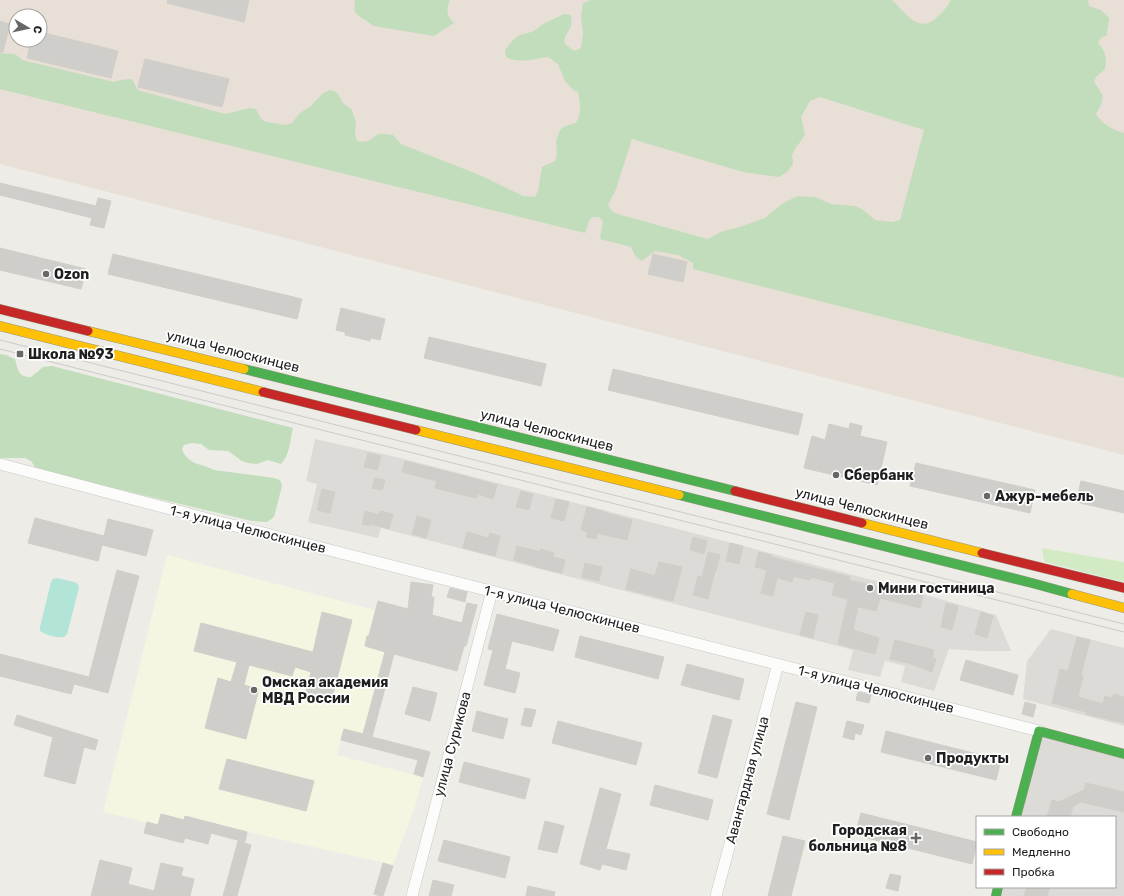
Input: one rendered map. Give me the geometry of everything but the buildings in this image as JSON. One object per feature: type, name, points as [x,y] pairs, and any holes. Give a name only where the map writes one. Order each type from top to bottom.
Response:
[{"type":"main road","name":"улица Челюскинцев","points":[[0,309],[388,404],[1124,588]]},
{"type":"main road","points":[[0,326],[1032,583],[1124,608]]},
{"type":"main road","points":[[306,403],[311,385]]},
{"type":"main road","points":[[384,422],[388,404]]},
{"type":"main road","points":[[569,468],[573,451]]},
{"type":"main road","points":[[879,545],[883,528]]},
{"type":"main road","points":[[1032,583],[1036,566]]},
{"type":"main road","points":[[1016,816],[1039,731]]},
{"type":"main road","name":"1-я улица Челюскинцев","points":[[1039,731],[1124,754]]},
{"type":"street","name":"1-я улица Челюскинцев","points":[[0,464],[1039,731]]},
{"type":"street","name":"улица Сурикова","points":[[412,896],[492,591]]},
{"type":"street","name":"Авангардная улица","points":[[716,896],[778,664]]},
{"type":"shaded area","points":[[0,0],[1124,0],[1124,455],[0,164]]},
{"type":"shaded area","points":[[315,439],[396,457],[709,537],[891,585],[996,615],[1011,651],[949,649],[934,691],[901,682],[905,666],[885,661],[880,677],[848,670],[853,650],[381,528],[378,538],[308,522],[317,484],[306,481]]},
{"type":"shaded area","name":"Омская академия МВД России","points":[[167,555],[375,610],[365,646],[385,652],[363,734],[344,729],[337,755],[423,777],[415,807],[393,865],[247,832],[186,816],[184,820],[161,814],[158,825],[103,812]]},
{"type":"shaded area","points":[[1051,629],[1124,648],[1124,726],[1023,699],[1027,661]]},
{"type":"shaded area","points":[[1041,736],[1124,759],[1124,896],[1000,896],[1003,888],[1116,888],[1116,816],[1021,816]]},
{"type":"green space","points":[[355,0],[450,0],[448,13],[449,18],[454,23],[434,36],[374,26],[354,11]]},
{"type":"green space","points":[[591,0],[892,0],[913,20],[924,24],[930,22],[939,15],[951,0],[1088,0],[1089,6],[1101,10],[1109,18],[1107,35],[1101,38],[1098,42],[1104,52],[1106,61],[1105,69],[1096,77],[1094,82],[1102,94],[1102,101],[1096,114],[1104,124],[1124,133],[1124,378],[693,269],[693,263],[678,255],[655,251],[642,261],[636,257],[631,247],[600,239],[603,221],[599,217],[593,217],[589,221],[585,233],[0,89],[0,53],[15,54],[22,60],[114,82],[132,79],[138,90],[225,114],[250,108],[256,109],[261,119],[267,122],[286,125],[292,123],[300,113],[311,106],[323,93],[330,90],[336,92],[342,102],[352,110],[356,123],[355,134],[357,141],[365,142],[381,134],[393,135],[401,144],[482,176],[523,196],[535,197],[538,191],[542,167],[555,161],[557,155],[556,142],[560,130],[565,126],[576,123],[578,119],[580,108],[578,92],[573,90],[565,81],[558,64],[548,57],[516,60],[506,57],[505,50],[514,39],[520,35],[531,32],[541,25],[564,14],[571,15],[572,20],[564,43],[574,51],[581,48],[583,34],[581,16],[583,3]],"holes":[[[820,97],[924,130],[900,220],[892,222],[875,220],[862,209],[855,206],[831,204],[815,197],[798,196],[783,203],[765,218],[740,227],[723,231],[708,239],[621,215],[613,212],[608,205],[616,189],[632,139],[743,172],[779,177],[788,171],[793,164],[792,155],[805,134],[801,117],[810,101]]]},
{"type":"green space","points":[[0,354],[15,359],[19,372],[23,376],[31,377],[43,367],[52,366],[293,428],[288,452],[281,464],[268,460],[257,464],[248,463],[242,461],[228,451],[209,450],[201,444],[192,443],[184,445],[182,449],[191,461],[214,470],[280,480],[282,486],[274,517],[267,522],[252,521],[37,470],[31,461],[25,458],[0,458]]},
{"type":"green space","points":[[1042,548],[1124,562],[1124,582],[1045,562]]},
{"type":"green space","points":[[57,578],[74,582],[78,584],[79,588],[67,634],[64,637],[52,636],[40,631],[51,582],[53,579]]},
{"type":"tram line","points":[[0,340],[1124,624]]},
{"type":"tram line","points":[[0,349],[1124,632]]},
{"type":"traffic: fast","points":[[244,369],[735,491]]},
{"type":"traffic: fast","points":[[679,495],[1072,594]]},
{"type":"traffic: fast","points":[[1016,816],[1039,731],[1124,754]]},
{"type":"traffic: fast","points":[[996,896],[998,888]]},
{"type":"traffic: slow","points":[[0,326],[263,392]]},
{"type":"traffic: slow","points":[[88,331],[244,369]]},
{"type":"traffic: slow","points":[[416,430],[679,495]]},
{"type":"traffic: slow","points":[[862,523],[982,553]]},
{"type":"traffic: slow","points":[[1072,594],[1124,608]]},
{"type":"traffic: jam","points":[[0,309],[88,331]]},
{"type":"traffic: jam","points":[[263,392],[416,430]]},
{"type":"traffic: jam","points":[[735,491],[862,523]]},
{"type":"traffic: jam","points":[[982,553],[1124,588]]},
{"type":"place","name":"Ozon","points":[[46,274]]},
{"type":"place","name":"Школа №93","points":[[20,354]]},
{"type":"place","name":"Сбербанк","points":[[836,475]]},
{"type":"place","name":"Ажур-мебель","points":[[987,496]]},
{"type":"place","name":"Мини гостиница","points":[[870,588]]},
{"type":"place","name":"Омская академия МВД России","points":[[254,690]]},
{"type":"place","name":"Продукты","points":[[928,758]]},
{"type":"place","name":"Городская больница №8","points":[[916,838]]}]
